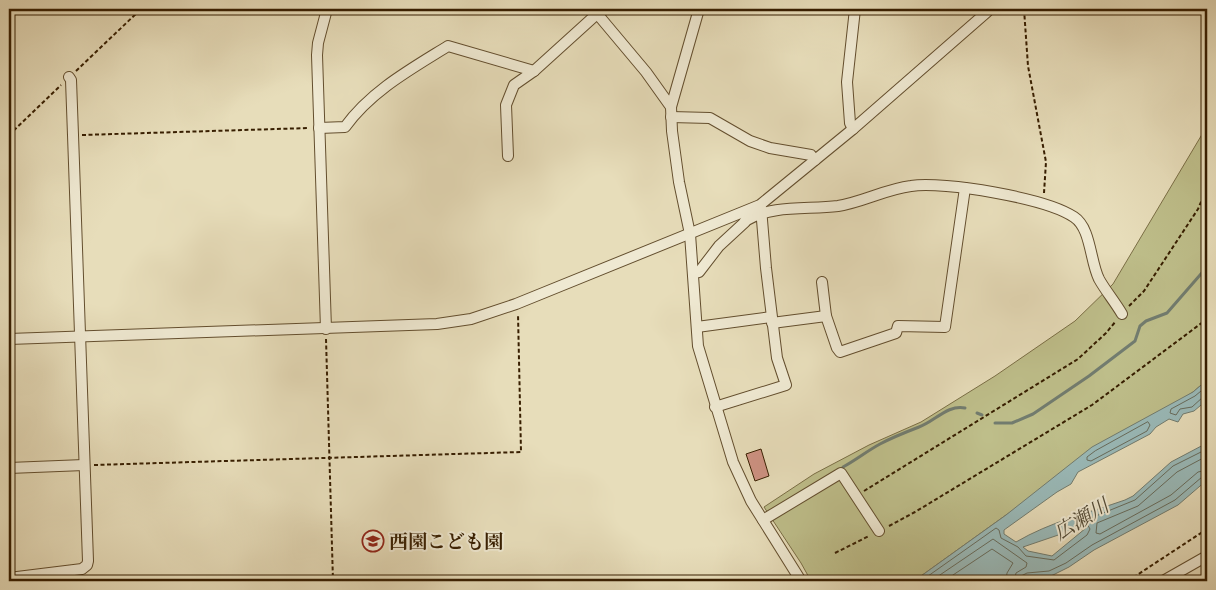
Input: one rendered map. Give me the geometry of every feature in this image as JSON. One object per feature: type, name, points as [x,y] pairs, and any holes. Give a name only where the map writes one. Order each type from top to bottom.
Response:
[{"type":"street","points":[[326,329],[316,55],[327,9]]},
{"type":"street","points":[[699,9],[671,112],[679,182],[690,234],[698,346],[733,462],[751,501],[801,581]]},
{"type":"street","points":[[853,129],[850,123],[847,82],[855,9]]},
{"type":"street","points":[[693,273],[699,272],[719,246],[745,221],[853,129],[987,12],[988,9]]},
{"type":"street","points":[[508,156],[506,105],[514,85],[534,71],[599,10],[646,72],[671,112],[710,118],[750,141],[770,148],[812,155],[815,160]]},
{"type":"street","points":[[319,128],[345,126],[354,114],[397,78],[448,46],[534,71]]},
{"type":"street","points":[[9,578],[82,569],[87,565],[71,80],[69,78]]},
{"type":"street","points":[[9,339],[454,323],[516,304],[749,210],[838,206],[923,184],[964,188],[1043,203],[1074,217],[1083,227],[1099,278],[1122,314]]},
{"type":"street","points":[[822,282],[826,316],[840,352],[896,333],[898,326],[945,327],[964,188]]},
{"type":"street","points":[[715,407],[786,385],[777,358],[761,209]]},
{"type":"street","points":[[745,221],[749,210]]},
{"type":"street","points":[[697,327],[826,316]]},
{"type":"street","points":[[9,468],[84,465]]},
{"type":"street","points":[[763,520],[841,473],[879,531]]},
{"type":"street","points":[[1163,581],[1207,556]]},
{"type":"path","points":[[9,135],[141,9]]},
{"type":"path","points":[[1024,9],[1028,66],[1046,162],[1043,203]]},
{"type":"path","points":[[73,135],[319,128]]},
{"type":"path","points":[[856,496],[1078,359],[1106,333],[1144,291],[1198,209],[1207,188]]},
{"type":"path","points":[[84,465],[521,452],[518,311],[516,304]]},
{"type":"path","points":[[835,553],[915,512],[1092,405],[1207,319]]},
{"type":"path","points":[[326,329],[333,581]]},
{"type":"path","points":[[1128,581],[1207,528]]},
{"type":"green space","points":[[1207,126],[1207,380],[1193,392],[1006,515],[914,581],[811,581],[764,507],[814,474],[869,445],[921,422],[995,376],[1075,321],[1113,284]]},
{"type":"water","name":"広瀬川","points":[[1207,380],[1207,400],[1194,411],[1183,414],[1178,422],[1169,419],[1156,427],[1150,434],[1078,472],[1071,484],[1004,530],[1004,534],[1016,542],[1056,523],[1125,500],[1133,496],[1171,462],[1207,443],[1207,480],[1178,505],[1094,550],[1069,567],[1051,576],[1027,578],[1021,581],[914,581],[1006,515],[1092,447],[1193,392]],"holes":[[[1086,528],[1052,556],[1028,551],[1023,547],[1073,530]]]},
{"type":"building","points":[[761,449],[769,476],[755,481],[746,454]]},
{"type":"waterway","points":[[995,423],[1012,423],[1033,414],[1089,376],[1135,341],[1140,326],[1146,321],[1167,313],[1207,267]]},
{"type":"waterway","points":[[843,467],[880,444],[925,425],[947,411],[959,407],[965,408]]},
{"type":"waterway","points":[[977,413],[982,415]]},
{"type":"place","name":"西園こども園","points":[[373,541]]}]
